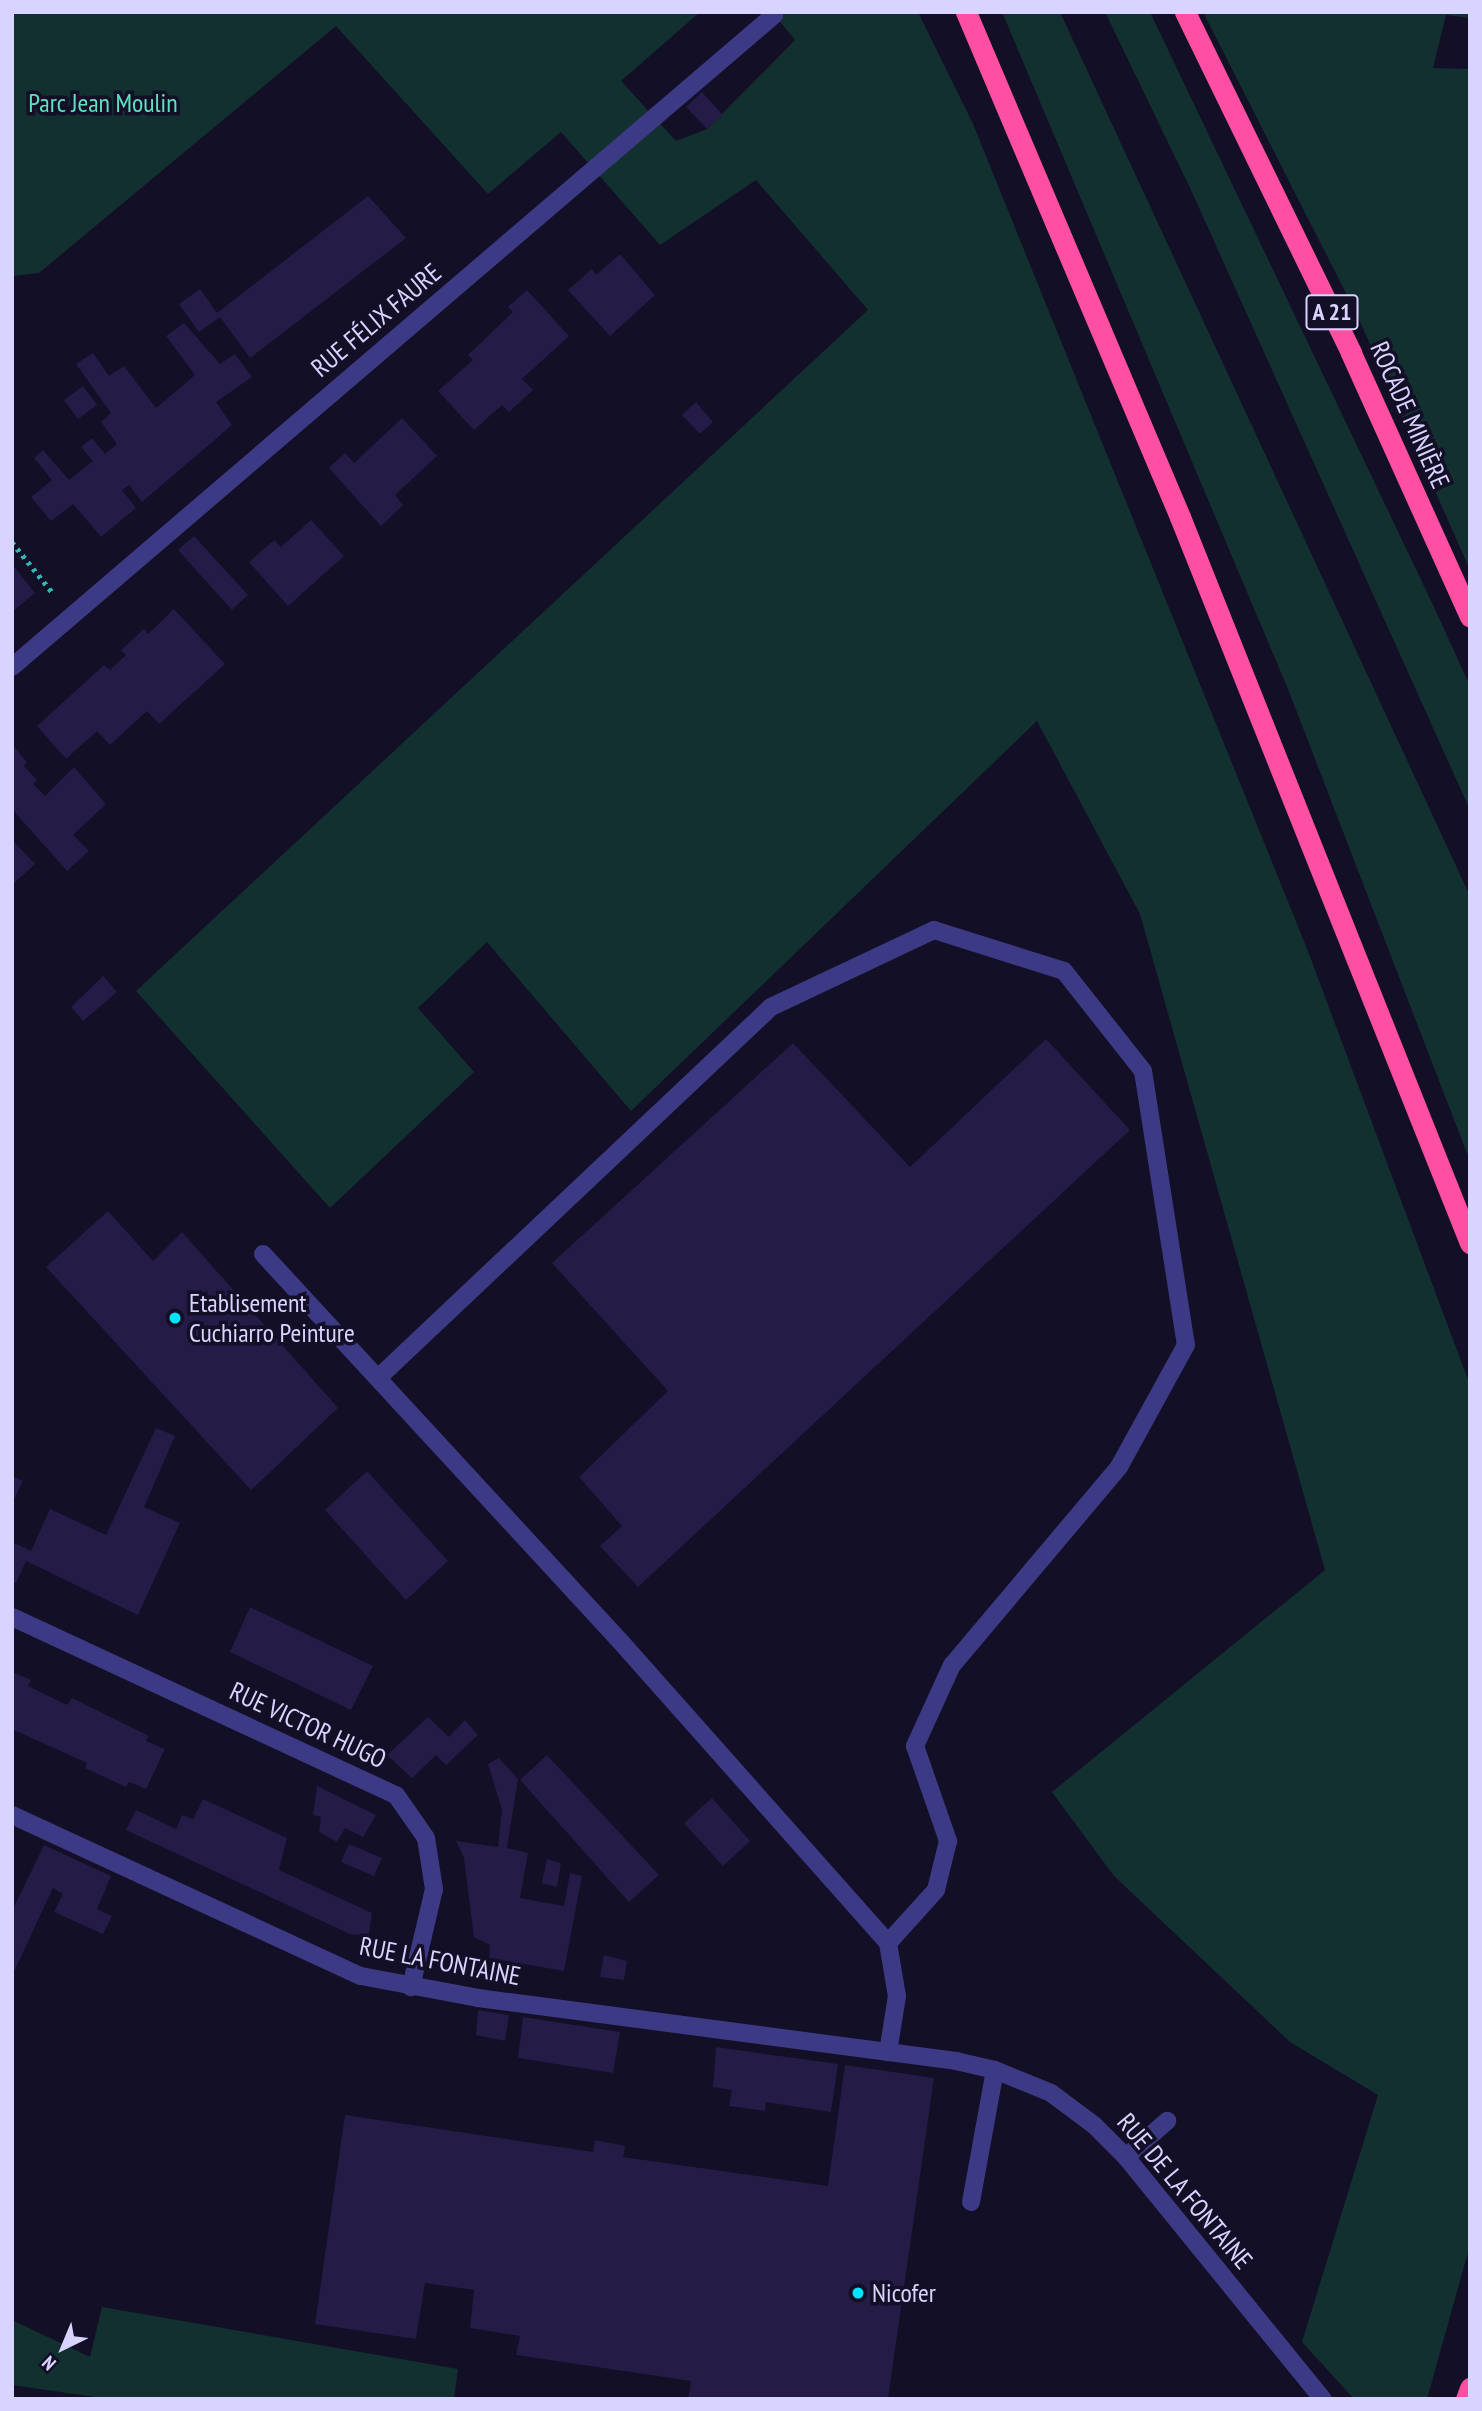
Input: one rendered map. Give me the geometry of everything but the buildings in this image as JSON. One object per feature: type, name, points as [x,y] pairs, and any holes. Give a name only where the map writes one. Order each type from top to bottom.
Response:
[{"type":"highway","points":[[966,12],[1180,517],[1470,1243]]},
{"type":"highway","name":"ROCADE MINIÈRE","points":[[1185,12],[1351,353],[1470,616]]},
{"type":"highway","points":[[1466,2399],[1470,2388]]},
{"type":"street","name":"RUE FÉLIX FAURE","points":[[12,667],[774,15]]},
{"type":"street","points":[[378,1378],[771,1007],[934,930],[1064,971],[1143,1071],[1186,1345],[1119,1467],[952,1665],[915,1745],[948,1841],[936,1890],[888,1942]]},
{"type":"street","points":[[263,1254],[888,1942],[897,1996],[888,2052]]},
{"type":"street","name":"RUE VICTOR HUGO","points":[[12,1617],[396,1796],[426,1839],[434,1889],[411,1987]]},
{"type":"street","name":"RUE LA FONTAINE","points":[[12,1815],[318,1959],[361,1976],[411,1987],[888,2052]]},
{"type":"street","name":"RUE DE LA FONTAINE","points":[[888,2052],[995,2070],[1051,2093],[1094,2125],[1126,2157],[1323,2399]]},
{"type":"street","points":[[971,2202],[995,2070]]},
{"type":"street","points":[[1126,2157],[1167,2121]]},
{"type":"path","points":[[12,542],[70,615]]},
{"type":"green space","name":"Parc Jean Moulin","points":[[12,12],[700,12],[621,81],[676,141],[707,129],[795,40],[772,12],[918,12],[973,124],[1306,946],[1470,1385],[1470,2245],[1427,2399],[1354,2399],[1302,2342],[1378,2095],[1290,2042],[1114,1876],[1052,1792],[1325,1570],[1140,914],[1037,721],[631,1111],[487,942],[418,1008],[474,1072],[330,1208],[136,991],[868,310],[756,180],[660,245],[561,132],[488,194],[336,26],[39,273],[12,276]]},
{"type":"green space","points":[[1002,12],[1060,12],[1470,896],[1470,1161],[1288,689]]},
{"type":"green space","points":[[1105,12],[1150,12],[1434,607],[1470,686],[1470,810],[1191,190]]},
{"type":"green space","points":[[1203,12],[1470,12],[1470,18],[1446,15],[1433,68],[1470,69],[1470,570],[1358,317]]},
{"type":"green space","points":[[102,2307],[458,2369],[454,2399],[109,2399],[12,2385],[12,2320],[90,2357]]},
{"type":"place","name":"Etablisement Cuchiarro Peinture","points":[[175,1318]]},
{"type":"place","name":"Nicofer","points":[[858,2293]]}]
